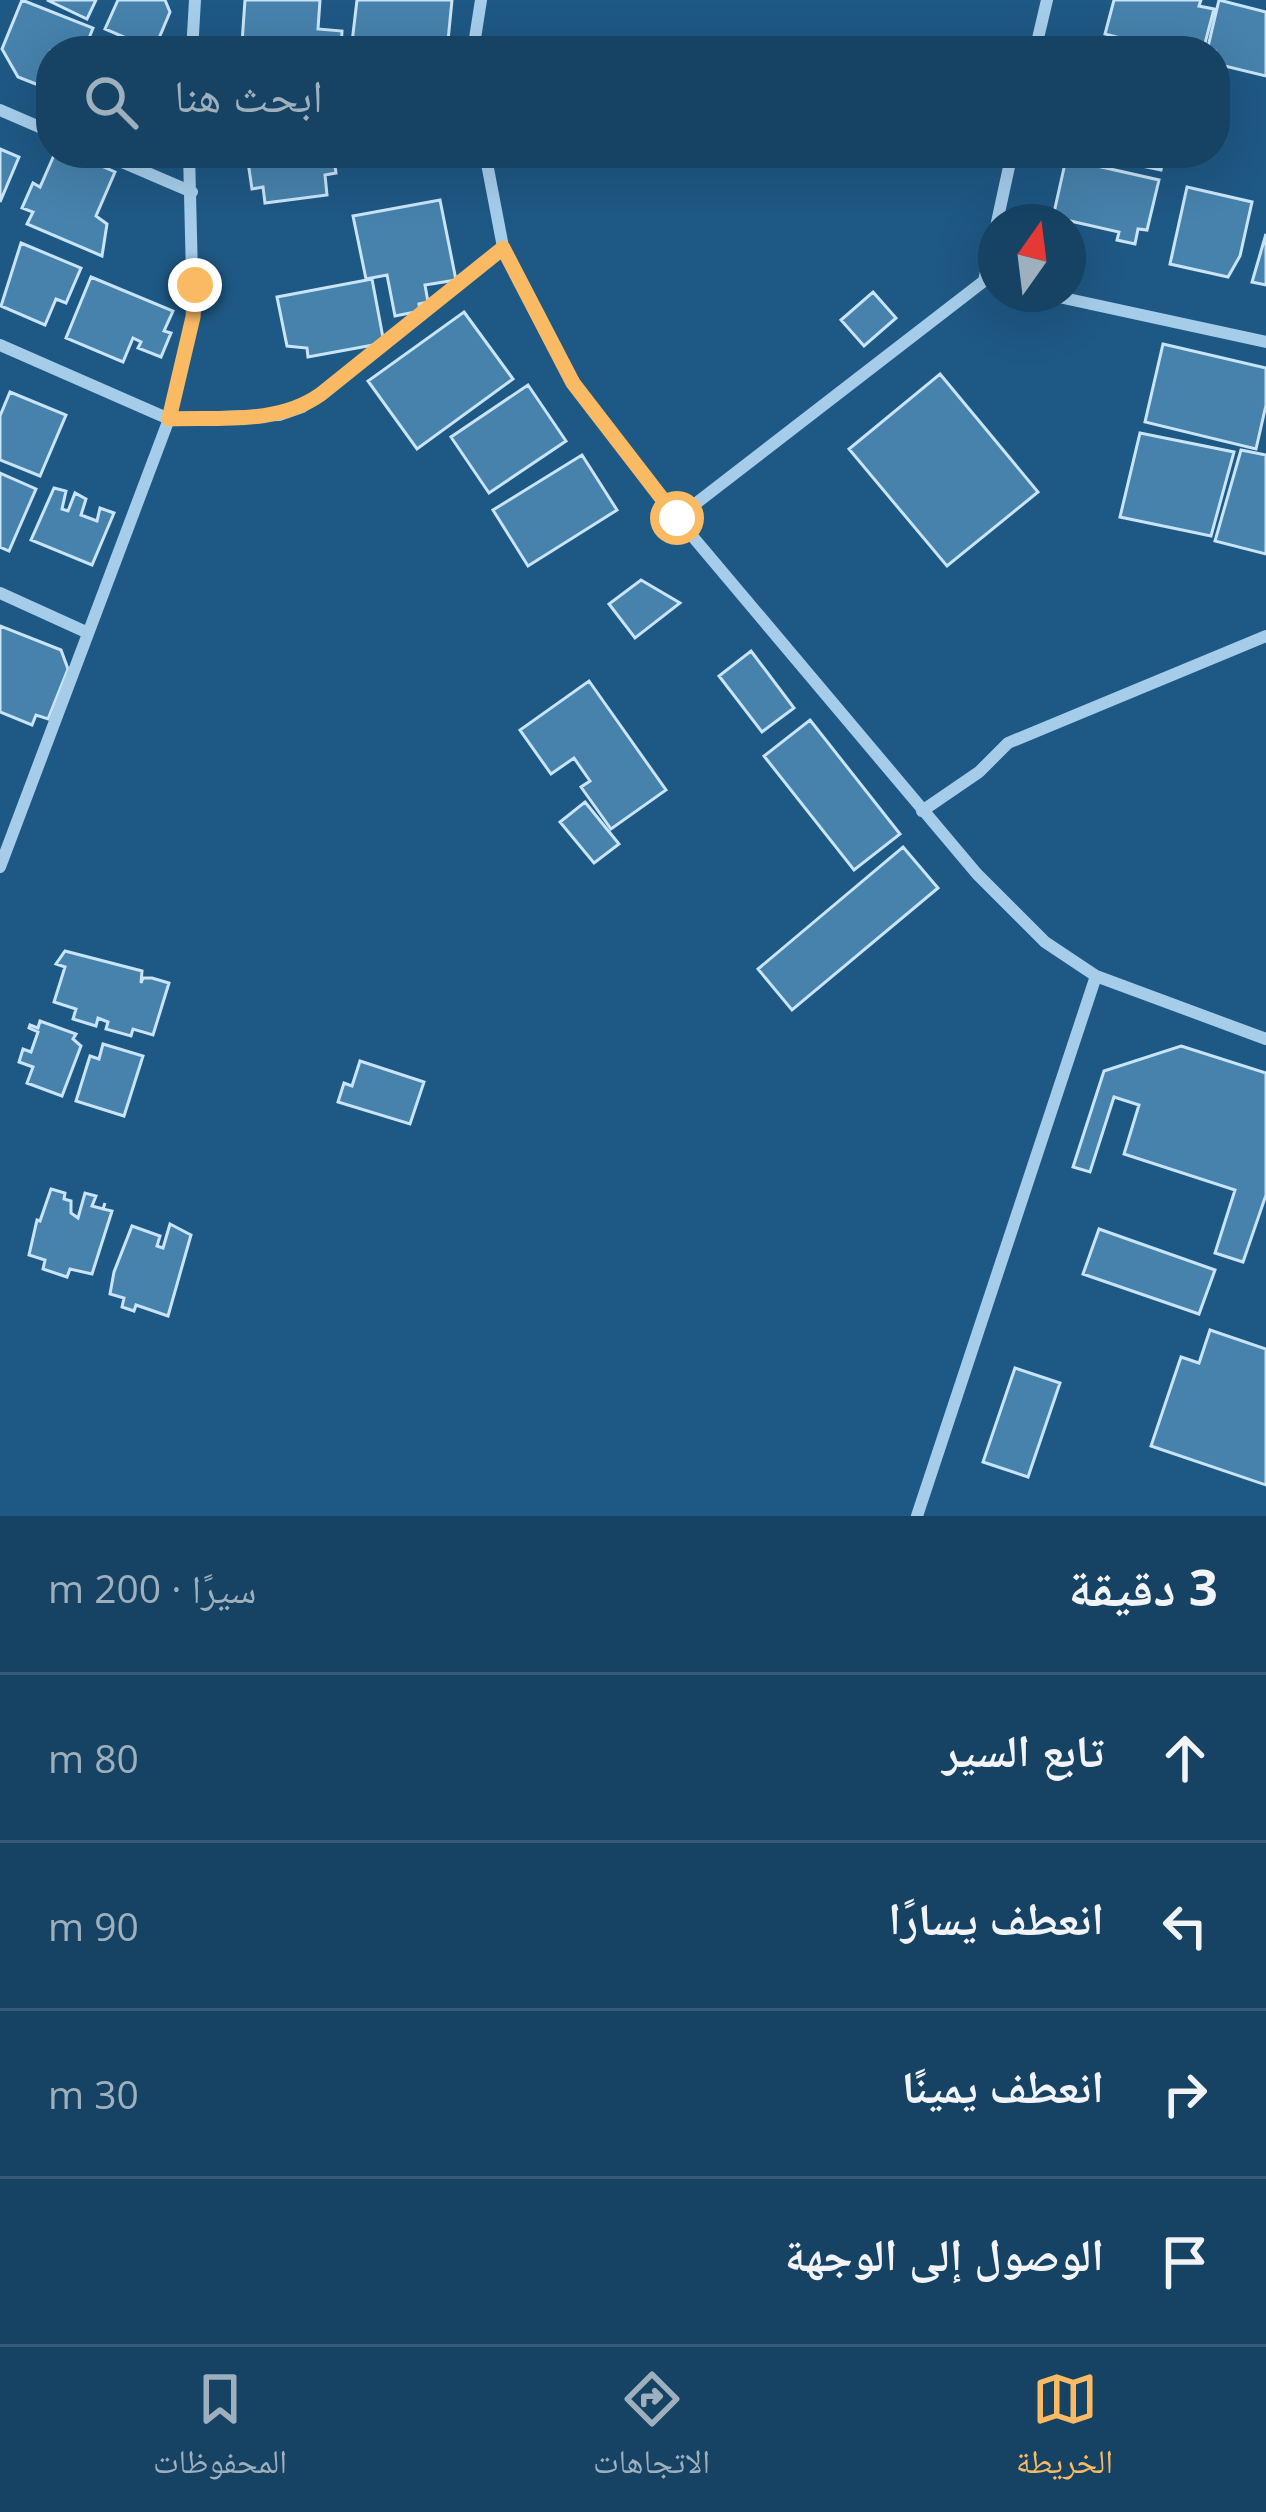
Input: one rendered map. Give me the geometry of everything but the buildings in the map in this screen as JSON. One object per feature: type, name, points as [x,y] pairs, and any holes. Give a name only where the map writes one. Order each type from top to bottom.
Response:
[{"type":"street","points":[[193,36],[195,0]]},
{"type":"street","points":[[476,36],[482,0]]},
{"type":"street","points":[[1039,36],[1047,0]]},
{"type":"street","points":[[0,110],[36,126]]},
{"type":"street","points":[[136,168],[191,192]]},
{"type":"street","points":[[0,867],[169,419],[193,317],[190,168]]},
{"type":"street","points":[[488,168],[503,248],[573,383],[677,518],[1010,911],[1096,976],[1266,1039]]},
{"type":"street","points":[[1001,204],[1009,168]]},
{"type":"street","points":[[0,345],[169,419],[279,415],[302,407],[503,248]]},
{"type":"street","points":[[677,518],[978,291]]},
{"type":"street","points":[[1086,303],[1266,342]]},
{"type":"street","points":[[0,593],[86,632]]},
{"type":"street","points":[[922,811],[979,772],[1008,743],[1266,636]]},
{"type":"street","points":[[917,1516],[1096,976]]},
{"type":"route","points":[[195,285],[193,317],[169,419],[279,415],[321,394],[503,248],[573,383],[677,518]]}]
